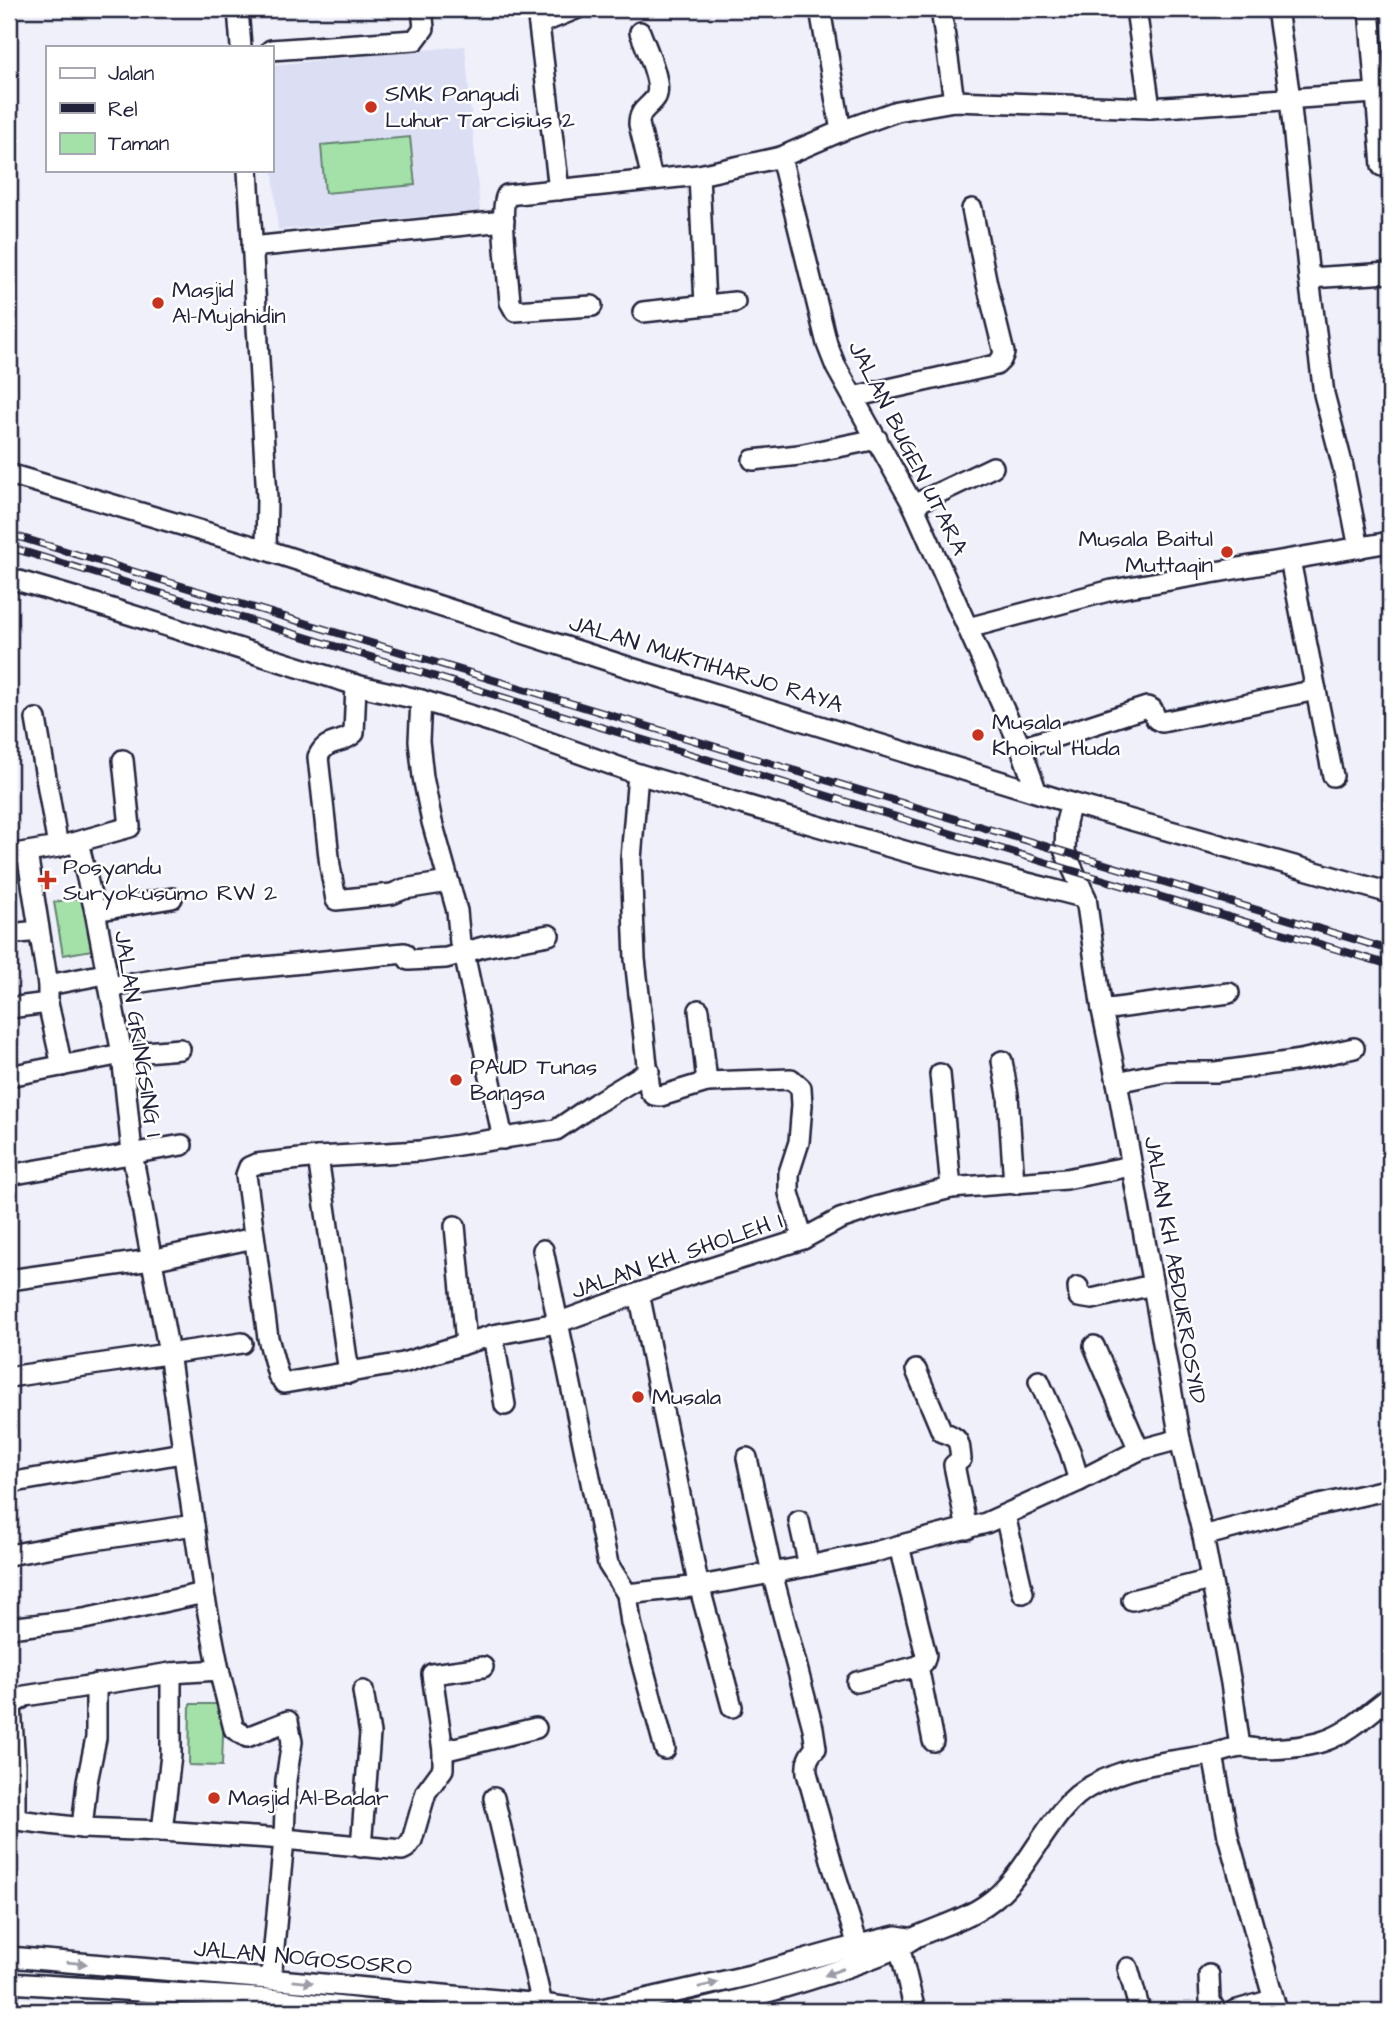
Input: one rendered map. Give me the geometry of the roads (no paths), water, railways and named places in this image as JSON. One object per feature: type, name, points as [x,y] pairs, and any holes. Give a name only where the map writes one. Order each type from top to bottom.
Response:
[{"type":"street","points":[[239,9],[241,46]]},
{"type":"street","points":[[273,50],[415,40],[424,28],[422,9]]},
{"type":"street","points":[[559,190],[538,16],[576,9]]},
{"type":"street","points":[[820,9],[841,131]]},
{"type":"street","points":[[941,9],[954,101]]},
{"type":"street","points":[[1136,9],[1150,108]]},
{"type":"street","points":[[1277,9],[1290,98],[1324,394],[1343,467],[1359,548]]},
{"type":"street","points":[[1369,9],[1383,92],[1382,166]]},
{"type":"street","points":[[640,32],[657,83],[655,98],[645,106],[639,116],[652,179]]},
{"type":"street","points":[[592,306],[515,312],[510,302],[504,222],[504,199],[509,194],[699,175],[781,157],[897,111],[954,101],[1150,108],[1383,92]]},
{"type":"street","name":"JALAN BUGEN UTARA","points":[[781,157],[827,344],[836,367],[913,505],[1021,748],[1036,790]]},
{"type":"street","points":[[248,172],[267,498],[266,550]]},
{"type":"street","points":[[699,175],[705,305]]},
{"type":"street","points":[[853,397],[996,366],[1001,360],[1004,353],[986,284],[972,209]]},
{"type":"street","points":[[253,247],[504,222]]},
{"type":"street","points":[[1309,278],[1390,273]]},
{"type":"street","points":[[643,312],[735,302]]},
{"type":"street","points":[[753,460],[799,455],[877,439]]},
{"type":"street","points":[[913,505],[993,467]]},
{"type":"street","name":"JALAN MUKTIHARJO RAYA","points":[[9,474],[266,550],[631,667],[1071,803],[1390,893]]},
{"type":"street","points":[[968,628],[1112,590],[1390,542]]},
{"type":"street","points":[[1290,560],[1333,776]]},
{"type":"street","points":[[9,578],[356,685],[421,700],[492,722],[638,774],[911,853],[1086,898]]},
{"type":"street","points":[[356,685],[354,733],[349,738],[329,743],[322,748],[318,757],[336,900],[393,894],[404,889],[448,882]]},
{"type":"street","points":[[1021,748],[1147,707],[1152,709],[1156,719],[1162,722],[1316,690]]},
{"type":"street","points":[[421,700],[419,741],[423,777],[432,822],[457,911],[460,943],[503,1139]]},
{"type":"street","points":[[36,719],[58,847]]},
{"type":"street","points":[[62,1066],[48,994],[40,930],[18,854],[58,847],[128,828],[131,825],[123,760]]},
{"type":"street","points":[[638,774],[631,859],[635,959],[650,1091],[661,1097],[707,1082],[791,1079],[801,1088],[799,1142],[789,1172],[789,1193],[803,1239]]},
{"type":"street","name":"JALAN KH ABDURROSYID","points":[[1071,803],[1066,822],[1065,852],[1086,898],[1102,1010],[1180,1439],[1247,1748]]},
{"type":"street","name":"JALAN GRINGSING I","points":[[78,842],[122,1054],[132,1153],[169,1353],[204,1593],[219,1670],[234,1729],[247,1737],[288,1721],[292,1742],[286,1780],[284,1839]]},
{"type":"street","points":[[94,911],[173,898]]},
{"type":"street","points":[[9,934],[40,930]]},
{"type":"street","points":[[9,1008],[48,994],[108,980],[404,953],[409,960],[446,958],[483,947],[549,935]]},
{"type":"street","points":[[1102,1010],[1229,993]]},
{"type":"street","points":[[699,1010],[707,1082]]},
{"type":"street","points":[[1117,1082],[1165,1072],[1216,1072],[1354,1048]]},
{"type":"street","points":[[9,1076],[122,1054],[180,1049]]},
{"type":"street","points":[[1002,1061],[1008,1095],[1014,1184]]},
{"type":"street","points":[[9,1280],[151,1260],[254,1238],[246,1175],[249,1167],[256,1164],[420,1151],[556,1130],[649,1071]]},
{"type":"street","points":[[940,1074],[951,1188]]},
{"type":"street","points":[[9,1175],[182,1145]]},
{"type":"street","points":[[318,1157],[349,1373]]},
{"type":"street","name":"JALAN KH. SHOLEH I","points":[[254,1238],[268,1338],[278,1375],[284,1383],[403,1363],[493,1335],[557,1323],[803,1239],[840,1219],[876,1207],[951,1188],[1066,1179],[1131,1166]]},
{"type":"street","points":[[454,1226],[466,1343]]},
{"type":"street","points":[[543,1250],[608,1564],[627,1594],[631,1623],[665,1749]]},
{"type":"street","points":[[1078,1287],[1079,1297],[1092,1299],[1152,1285]]},
{"type":"street","points":[[639,1293],[700,1586],[732,1707]]},
{"type":"street","points":[[493,1335],[505,1405]]},
{"type":"street","points":[[9,1377],[242,1343]]},
{"type":"street","points":[[1094,1346],[1139,1450]]},
{"type":"street","points":[[916,1370],[942,1432],[954,1436],[960,1443],[961,1459],[954,1465],[967,1529]]},
{"type":"street","points":[[1039,1381],[1070,1451],[1079,1481]]},
{"type":"street","points":[[627,1594],[700,1586],[809,1566],[967,1529],[1005,1515],[1139,1450],[1180,1439]]},
{"type":"street","points":[[9,1483],[182,1453]]},
{"type":"street","points":[[747,1458],[772,1573],[813,1728],[816,1748],[809,1755],[807,1773],[833,1867],[861,1953]]},
{"type":"street","points":[[1203,1536],[1390,1489]]},
{"type":"street","points":[[1005,1515],[1023,1593]]},
{"type":"street","points":[[799,1521],[809,1566]]},
{"type":"street","points":[[9,1555],[74,1542],[194,1525]]},
{"type":"street","points":[[857,1682],[918,1666],[924,1662],[926,1655],[899,1546]]},
{"type":"street","points":[[1132,1600],[1210,1580]]},
{"type":"street","points":[[9,1628],[84,1619],[204,1593]]},
{"type":"street","points":[[918,1666],[933,1741]]},
{"type":"street","points":[[219,1670],[171,1673],[25,1696],[10,1707],[15,1764],[12,1819],[82,1828],[162,1830],[402,1850],[412,1840],[426,1792],[443,1769],[432,1674],[483,1667]]},
{"type":"street","points":[[162,1830],[171,1755],[171,1673]]},
{"type":"street","points":[[82,1828],[87,1782],[96,1738],[96,1684]]},
{"type":"street","points":[[360,1847],[370,1734],[363,1691]]},
{"type":"street","points":[[915,2011],[903,1941],[984,1907],[1008,1887],[1074,1797],[1091,1785],[1135,1767],[1247,1748],[1301,1747],[1328,1740],[1352,1726],[1390,1697]]},
{"type":"street","points":[[443,1751],[536,1728]]},
{"type":"street","points":[[1213,1755],[1228,1836],[1275,2005],[1234,2011]]},
{"type":"street","points":[[494,1798],[541,2004]]},
{"type":"street","points":[[271,1979],[284,1839]]},
{"type":"street","name":"JALAN NOGOSOSRO","points":[[9,1957],[271,1979],[438,2004],[541,2004],[593,2011],[861,1953],[903,1941]]},
{"type":"street","name":"JALAN NOGOSOSRO","points":[[693,2011],[809,1981],[861,1953]]},
{"type":"street","points":[[1128,1968],[1140,2011]]},
{"type":"street","points":[[751,1975],[757,1996]]},
{"type":"street","points":[[1209,1975],[1210,2001],[1216,2011]]},
{"type":"street","name":"JALAN NOGOSOSRO","points":[[9,1983],[270,1999],[379,2011]]},
{"type":"railway","points":[[9,534],[1390,950]]},
{"type":"railway","points":[[9,547],[1390,965]]},
{"type":"place","name":"SMK Pangudi Luhur Tarcisius 2","points":[[371,107]]},
{"type":"place","name":"Masjid Al-Mujahidin","points":[[158,303]]},
{"type":"place","name":"Musala Baitul Muttaqin","points":[[1227,552]]},
{"type":"place","name":"Musala Khoirul Huda","points":[[978,735]]},
{"type":"place","name":"Posyandu Suryokusumo RW 2","points":[[47,880]]},
{"type":"place","name":"PAUD Tunas Bangsa","points":[[456,1080]]},
{"type":"place","name":"Musala","points":[[638,1397]]},
{"type":"place","name":"Masjid Al-Badar","points":[[214,1798]]}]
